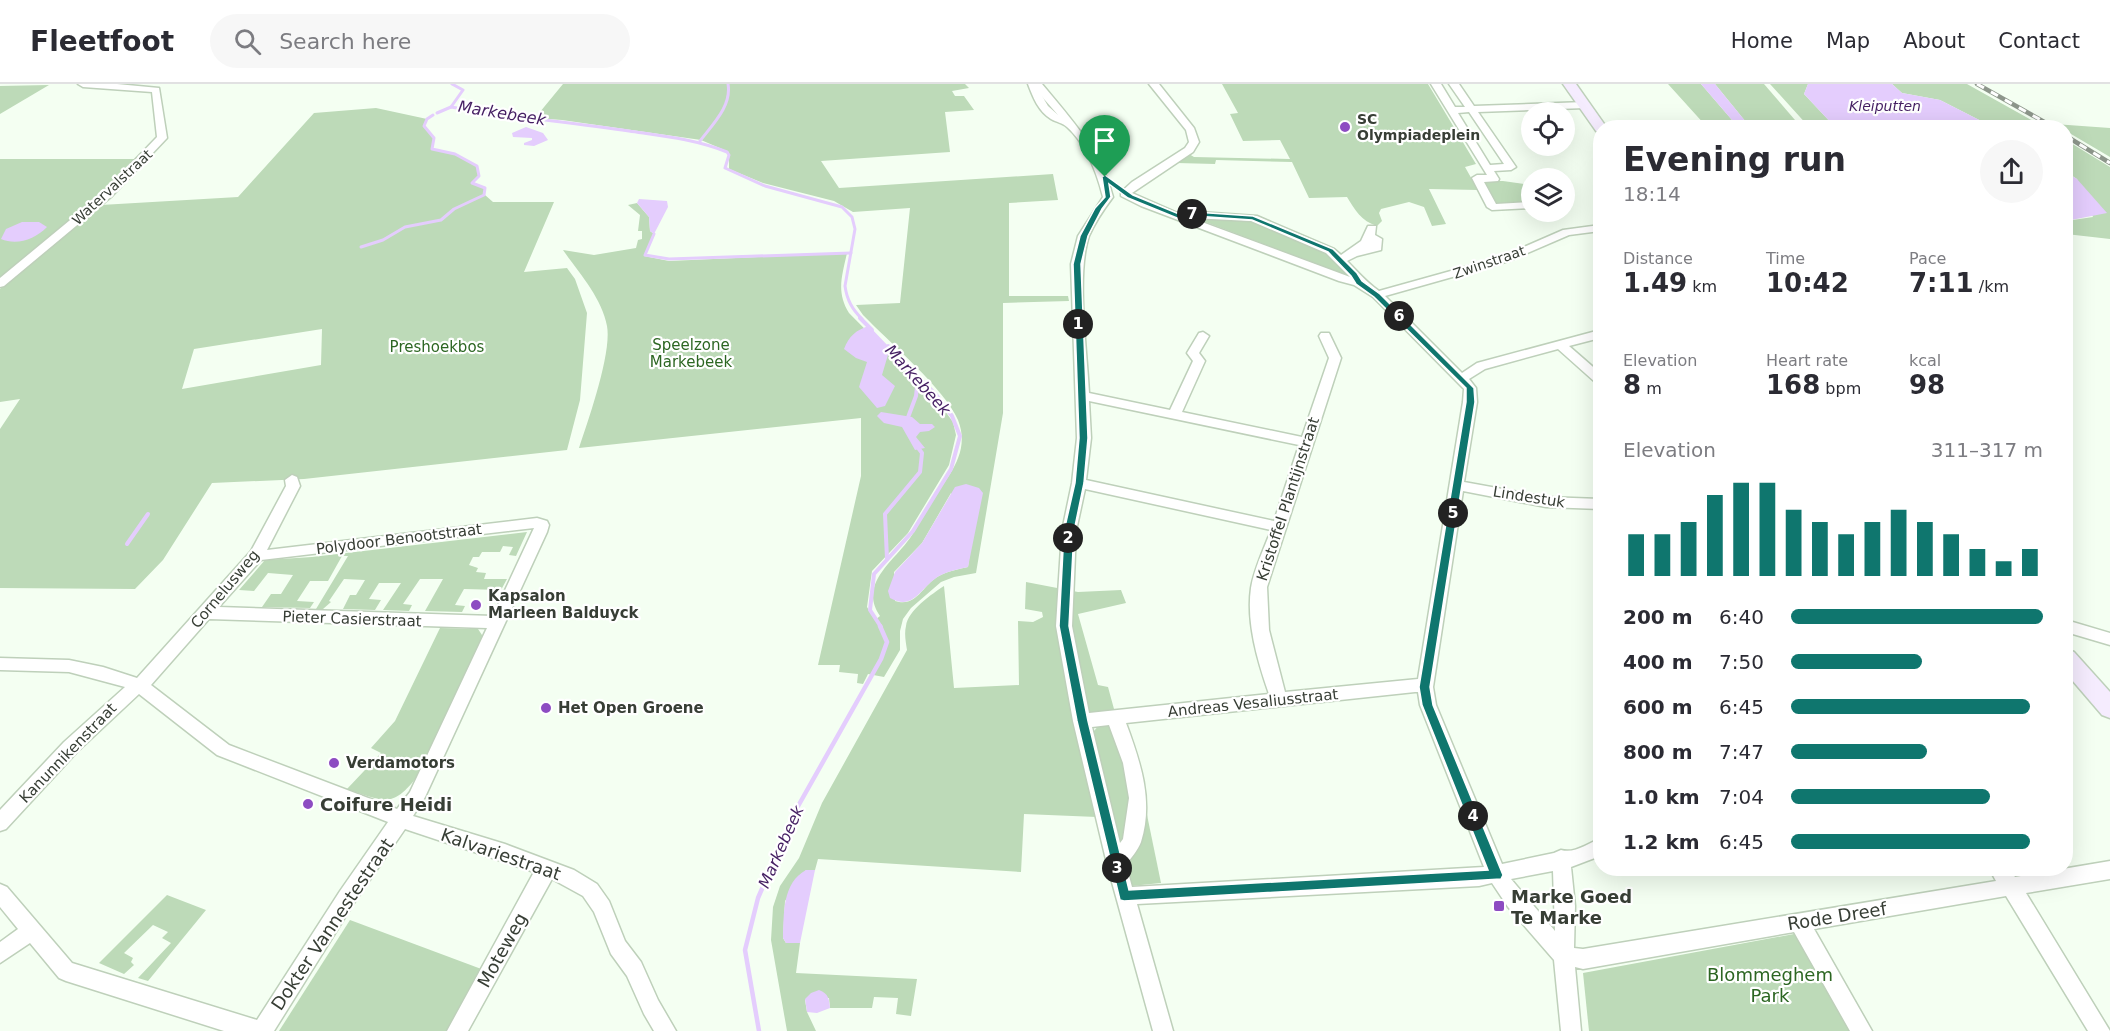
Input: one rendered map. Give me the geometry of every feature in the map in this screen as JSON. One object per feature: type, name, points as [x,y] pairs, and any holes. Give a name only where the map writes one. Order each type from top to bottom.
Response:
[{"type":"street","points":[[83,84],[91,84]]},
{"type":"street","name":"Watervalstraat","points":[[0,284],[108,194],[162,138],[156,90],[91,84]]},
{"type":"street","points":[[1035,84],[1069,123],[1118,195],[1180,216],[1343,279],[1358,282]]},
{"type":"street","points":[[1154,84],[1191,130],[1194,142],[1189,150],[1118,195],[1098,213],[1084,236],[1077,264],[1084,438],[1079,483],[1069,531],[1064,626],[1082,721],[1116,864],[1164,1031]]},
{"type":"street","points":[[1437,84],[1494,179],[1477,178],[1492,207],[1521,206]]},
{"type":"street","points":[[1454,84],[1511,167],[1489,168]]},
{"type":"street","points":[[1569,84],[1595,120]]},
{"type":"street","points":[[1453,110],[1586,107]]},
{"type":"street","points":[[1180,216],[1195,214],[1253,218],[1330,251],[1358,282],[1377,296],[1470,388],[1470,402],[1425,687],[1428,705],[1497,875],[1515,901],[1564,956]]},
{"type":"street","name":"Zwinstraat","points":[[1377,296],[1505,259],[1567,232],[1593,229]]},
{"type":"street","points":[[1340,260],[1354,252],[1359,254],[1377,248],[1376,239],[1371,232]]},
{"type":"street","points":[[1175,413],[1199,361],[1193,353],[1203,336]]},
{"type":"street","name":"Kristoffel Plantijnstraat","points":[[1279,700],[1257,613],[1259,587],[1335,358],[1325,336]]},
{"type":"street","points":[[1462,378],[1481,366],[1593,336]]},
{"type":"street","points":[[1560,345],[1593,373]]},
{"type":"street","points":[[1083,396],[1175,413],[1307,442]]},
{"type":"street","name":"Cornelusweg","points":[[139,685],[207,613],[257,554],[293,486],[291,480]]},
{"type":"street","points":[[1079,483],[1279,527]]},
{"type":"street","name":"Lindestuk","points":[[1457,485],[1548,502],[1593,504]]},
{"type":"street","name":"Polydoor Benootstraat","points":[[257,554],[267,555],[537,523],[542,525],[497,622]]},
{"type":"street","name":"Pieter Casierstraat","points":[[207,613],[497,622]]},
{"type":"street","points":[[402,818],[416,797],[497,622]]},
{"type":"street","points":[[2073,628],[2110,639]]},
{"type":"street","name":"Kalvariestraat","points":[[0,664],[69,666],[103,673],[139,685],[223,750],[419,826],[498,850],[567,876],[590,891],[602,907],[618,947],[634,969],[651,1007],[666,1031]]},
{"type":"street","points":[[2073,666],[2110,708]]},
{"type":"street","name":"Kanunnikenstraat","points":[[0,823],[82,734],[139,685]]},
{"type":"street","name":"Andreas Vesaliusstraat","points":[[1082,721],[1415,685],[1425,687]]},
{"type":"street","points":[[1115,717],[1132,763],[1138,798],[1132,841],[1116,864]]},
{"type":"street","name":"Dokter Vannestestraat","points":[[262,1031],[347,897],[402,818]]},
{"type":"street","points":[[1124,896],[1497,875],[1561,858],[1583,856],[1593,851]]},
{"type":"street","points":[[1561,858],[1565,906],[1564,956],[1571,1031]]},
{"type":"street","name":"Moteweg","points":[[457,1031],[537,884],[548,869]]},
{"type":"street","name":"Rode Dreef","points":[[1564,956],[1583,959],[2110,870]]},
{"type":"street","points":[[2004,876],[2100,1031]]},
{"type":"street","points":[[0,893],[66,971],[257,1031]]},
{"type":"street","points":[[1799,922],[1862,1031]]},
{"type":"street","points":[[0,954],[31,931]]},
{"type":"green space","name":"Speelzone Markebeek","points":[[563,84],[965,84],[969,88],[952,91],[955,96],[964,96],[974,110],[945,112],[950,152],[821,161],[839,188],[1053,174],[1058,200],[1009,203],[1009,296],[1068,296],[1069,301],[1003,303],[1003,413],[976,573],[941,582],[911,608],[903,619],[900,631],[900,650],[884,677],[868,674],[863,684],[857,683],[858,674],[839,672],[840,665],[818,665],[861,476],[861,418],[579,448],[603,369],[608,338],[604,316],[595,296],[563,250],[594,255],[636,248],[638,240],[642,239],[642,231],[638,231],[640,215],[628,205],[637,203],[649,217],[650,231],[654,234],[644,256],[669,261],[847,253],[841,291],[849,313],[942,407],[953,422],[956,435],[949,465],[908,533],[872,571],[867,607],[875,620],[880,616],[874,605],[873,595],[879,576],[913,534],[954,466],[961,445],[958,420],[941,394],[863,315],[856,305],[900,303],[910,208],[853,212],[834,201],[763,183],[729,169],[729,152],[701,140],[535,118]],"holes":[[[951,493],[971,545],[968,567],[939,576],[914,599],[903,602],[895,601],[894,572],[922,543]]]},
{"type":"green space","name":"SC Olympiadeplein","points":[[1222,84],[1428,84],[1476,164],[1465,167],[1478,190],[1429,189],[1446,224],[1432,226],[1424,207],[1409,202],[1381,209],[1379,213],[1382,221],[1377,226],[1363,218],[1347,197],[1309,198],[1292,162],[1216,160],[1215,164],[1177,163],[1189,154],[1194,157],[1290,159],[1280,140],[1243,141],[1230,114],[1238,113]]},
{"type":"green space","points":[[1668,84],[1701,84],[1732,120],[1701,120]]},
{"type":"green space","points":[[1715,84],[1764,84],[1795,120],[1744,120]]},
{"type":"green space","points":[[1770,84],[1808,84],[1804,94],[1828,120],[1803,120]]},
{"type":"green space","points":[[1892,84],[1967,84],[2031,120],[1979,120],[1940,100],[1902,93]]},
{"type":"green space","points":[[49,85],[0,114],[0,86]]},
{"type":"green space","name":"Preshoekbos","points":[[376,108],[427,119],[424,126],[434,138],[432,149],[455,154],[477,166],[479,176],[473,183],[485,188],[485,195],[493,202],[554,202],[524,272],[567,268],[575,279],[587,313],[580,400],[567,450],[304,479],[212,483],[163,560],[135,589],[0,588],[0,429],[20,399],[0,402],[0,289],[101,205],[238,197],[314,113]],"holes":[[[322,329],[321,365],[182,389],[194,349]]]},
{"type":"green space","points":[[2073,125],[2110,128],[2110,157],[2073,135]]},
{"type":"green space","points":[[2073,144],[2110,167],[2110,239],[2073,235],[2073,220],[2093,217],[2077,179],[2073,176]]},
{"type":"green space","points":[[0,159],[139,159],[85,210],[0,278]]},
{"type":"green space","points":[[1503,181],[1521,184],[1521,204],[1501,205],[1493,203],[1483,182]]},
{"type":"green space","points":[[1195,218],[1245,219],[1266,226],[1327,251],[1346,272],[1342,274]]},
{"type":"green space","points":[[527,532],[516,556],[509,555],[513,547],[503,546],[500,552],[482,552],[479,557],[473,557],[469,565],[478,568],[476,572],[486,573],[484,579],[507,579],[501,590],[464,589],[455,605],[465,606],[462,612],[425,611],[443,579],[420,579],[403,604],[412,605],[409,611],[383,610],[401,583],[379,583],[369,599],[381,600],[375,610],[343,609],[350,595],[356,595],[365,580],[344,579],[329,601],[331,602],[323,609],[316,609],[348,556],[342,556],[328,581],[310,581],[297,601],[314,602],[310,608],[262,607],[271,594],[281,594],[293,575],[268,573],[254,591],[239,590],[265,560],[312,557]]},
{"type":"green space","points":[[1026,582],[1078,592],[1121,590],[1126,603],[1078,614],[1098,685],[1108,687],[1114,709],[1108,712],[1088,714],[1097,817],[1024,814],[1021,872],[818,859],[815,870],[806,870],[785,901],[783,938],[786,943],[800,943],[796,973],[917,979],[911,1016],[896,1014],[898,998],[874,997],[872,1008],[830,1008],[829,998],[805,1000],[807,1012],[816,1031],[787,1031],[771,940],[773,907],[780,886],[799,858],[822,803],[907,650],[905,632],[911,614],[921,603],[944,586],[954,688],[1019,685],[1018,621],[1033,622],[1043,617],[1042,612],[1025,609]]},
{"type":"green space","points":[[440,628],[478,629],[484,638],[419,774],[402,793],[388,800],[347,789],[381,753],[371,748],[395,721]]},
{"type":"green space","points":[[1100,724],[1112,725],[1146,810],[1161,883],[1131,886],[1093,739],[1094,731]]},
{"type":"green space","points":[[167,895],[206,910],[148,981],[138,978],[171,943],[162,938],[168,932],[153,925],[124,953],[133,958],[131,962],[134,965],[124,974],[99,963]]},
{"type":"green space","points":[[350,920],[484,970],[449,1031],[279,1031]]},
{"type":"green space","name":"Blommeghem Park","points":[[1794,934],[1852,1031],[1589,1031],[1583,973]]},
{"type":"water","points":[[1701,84],[1715,84],[1744,120],[1732,120]]},
{"type":"water","name":"Kleiputten","points":[[1808,84],[1892,84],[1902,93],[1940,100],[1979,120],[1828,120],[1804,94]]},
{"type":"water","points":[[526,127],[543,133],[548,140],[534,146],[524,145],[532,138],[513,137],[512,133]]},
{"type":"water","points":[[2073,176],[2077,179],[2107,213],[2073,220]]},
{"type":"water","points":[[639,199],[667,201],[668,207],[654,234],[650,231],[649,217],[637,203]]},
{"type":"water","points":[[22,222],[39,222],[47,227],[37,235],[25,240],[13,242],[1,239],[6,229]]},
{"type":"water","points":[[869,326],[890,348],[882,375],[895,386],[885,406],[877,408],[859,387],[867,362],[856,358],[844,349],[854,334]]},
{"type":"water","points":[[881,412],[912,417],[920,424],[932,424],[935,427],[929,431],[920,432],[916,437],[925,448],[915,450],[902,427],[884,423],[877,416]]},
{"type":"water","points":[[966,484],[979,488],[983,493],[968,567],[951,571],[934,579],[912,600],[906,602],[890,598],[888,591],[895,572],[922,543],[955,487]]},
{"type":"water","points":[[806,870],[815,870],[800,943],[786,943],[783,938],[788,891],[798,876]]},
{"type":"water","points":[[819,990],[828,997],[830,1008],[817,1013],[807,1012],[805,999],[811,993]]},
{"type":"waterway","name":"Markebeek","points":[[451,107],[463,90],[452,84]]},
{"type":"waterway","points":[[700,141],[724,107],[728,84]]},
{"type":"waterway","points":[[437,113],[451,107]]},
{"type":"waterway","name":"Markebeek","points":[[451,107],[678,138],[727,152],[729,155],[725,168],[765,186],[842,207],[852,217],[855,229],[851,253]]},
{"type":"waterway","points":[[361,247],[383,240],[405,227],[441,220],[454,209],[484,195],[485,188],[472,183],[479,176],[477,166],[455,154],[432,149],[434,138],[424,126],[427,119],[433,115]]},
{"type":"waterway","points":[[654,234],[645,255],[669,259],[851,253]]},
{"type":"waterway","name":"Markebeek","points":[[851,253],[845,286],[850,304],[862,319]]},
{"type":"waterway","name":"Markebeek","points":[[860,318],[872,330]]},
{"type":"waterway","name":"Markebeek","points":[[881,627],[870,610],[874,574],[913,531],[951,469],[960,436],[952,416],[937,396],[888,346]]},
{"type":"waterway","points":[[907,420],[916,396],[918,378]]},
{"type":"waterway","points":[[887,559],[885,514],[920,472],[922,453],[916,445]]},
{"type":"waterway","points":[[127,544],[148,514]]},
{"type":"waterway","name":"Markebeek","points":[[759,1031],[745,950],[758,898],[797,808],[881,659],[887,642],[880,626]]},
{"type":"railway","points":[[1977,84],[2041,120]]},
{"type":"railway","points":[[2073,140],[2110,163]]},
{"type":"place","name":"SC Olympiadeplein","points":[[1345,127]]},
{"type":"place","name":"Kapsalon Marleen Balduyck","points":[[476,605]]},
{"type":"place","name":"Het Open Groene","points":[[546,708]]},
{"type":"place","name":"Verdamotors","points":[[334,763]]},
{"type":"place","name":"Coifure Heidi","points":[[308,804]]},
{"type":"place","name":"Marke Goed Te Marke","points":[[1499,906]]},
{"type":"route","points":[[1105,177],[1130,197],[1180,216],[1195,214],[1253,218],[1330,251],[1358,282],[1377,296],[1470,388],[1470,402],[1425,687],[1428,705],[1497,875],[1124,896],[1082,721],[1064,626],[1069,531],[1079,483],[1084,438],[1077,264],[1084,236],[1099,208],[1108,197],[1105,177]]}]
